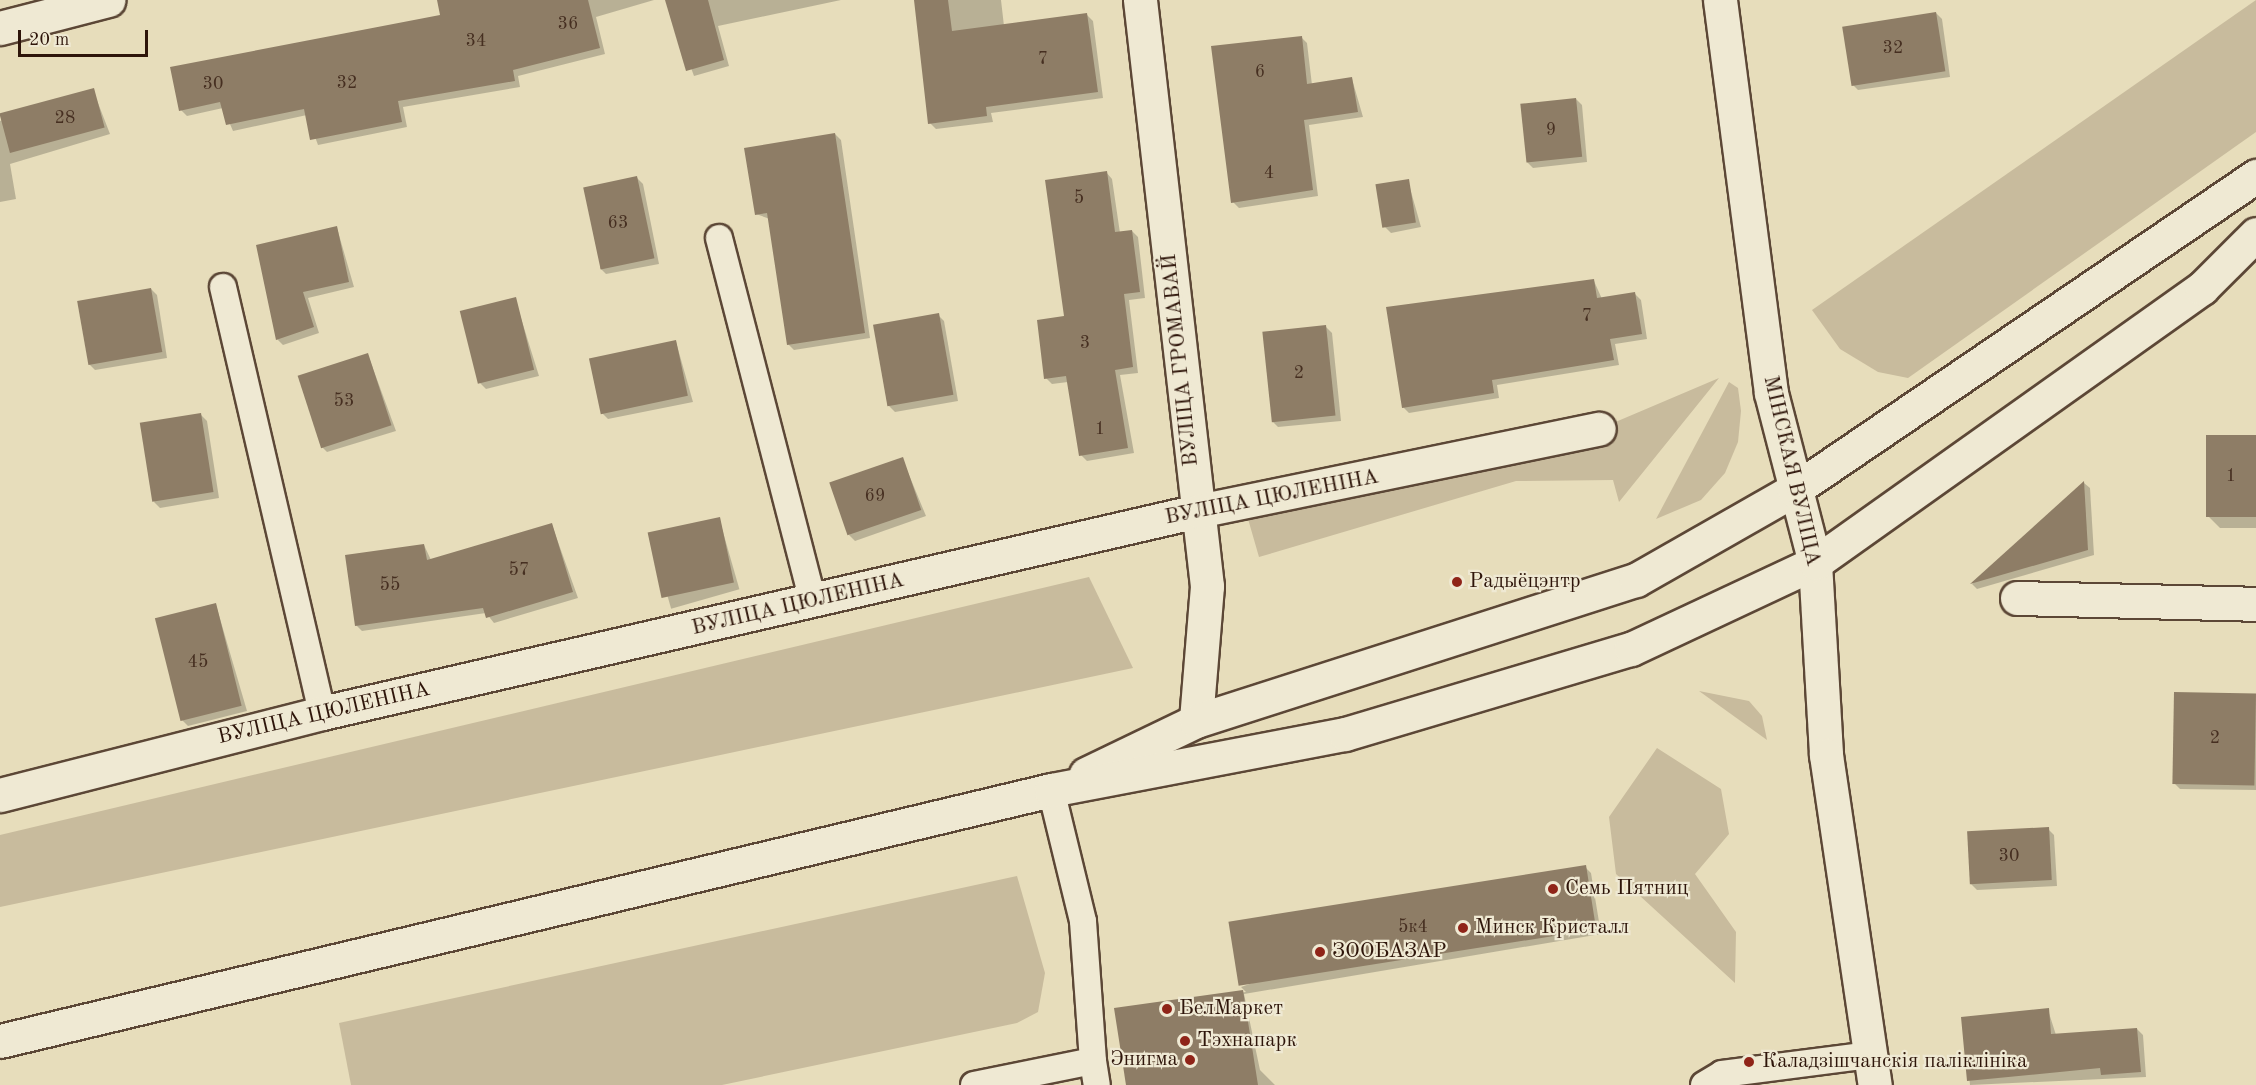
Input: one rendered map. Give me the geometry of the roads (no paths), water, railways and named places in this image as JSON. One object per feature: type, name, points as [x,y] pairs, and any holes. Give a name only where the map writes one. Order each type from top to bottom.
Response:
[{"type":"main road","points":[[0,28],[108,0]]},
{"type":"main road","name":"ВУЛІЦА ГРОМАВАЙ","points":[[1140,0],[1207,586],[1196,721]]},
{"type":"main road","name":"МІНСКАЯ ВУЛІЦА","points":[[1720,0],[1768,374],[1794,490],[1815,563],[1826,755],[1873,1070]]},
{"type":"main road","points":[[1052,790],[1196,721],[1636,580],[1794,490],[2256,176]]},
{"type":"main road","points":[[0,1041],[1052,790],[1345,734],[1631,649],[1815,563],[2202,288],[2256,234]]},
{"type":"main road","name":"ВУЛІЦА ЦЮЛЕНІНА","points":[[0,795],[322,713],[1198,512],[1599,429]]},
{"type":"main road","points":[[2017,598],[2256,604]]},
{"type":"lane","points":[[719,238],[813,602]]},
{"type":"lane","points":[[224,287],[322,713]]},
{"type":"lane","points":[[974,1085],[1095,1073],[1083,921],[1052,790]]},
{"type":"lane","points":[[1704,1085],[1722,1074],[1873,1070]]},
{"type":"place","name":"Радыёцэнтр","points":[[1457,582]]},
{"type":"place","name":"Семь Пятниц","points":[[1553,889]]},
{"type":"place","name":"Минск Кристалл","points":[[1463,928]]},
{"type":"place","name":"ЗООБАЗАР","points":[[1320,952]]},
{"type":"place","name":"БелМаркет","points":[[1167,1009]]},
{"type":"place","name":"Тэхнапарк","points":[[1185,1041]]},
{"type":"place","name":"Энигма","points":[[1190,1060]]},
{"type":"place","name":"Каладзішчанскія паліклініка","points":[[1749,1062]]}]
